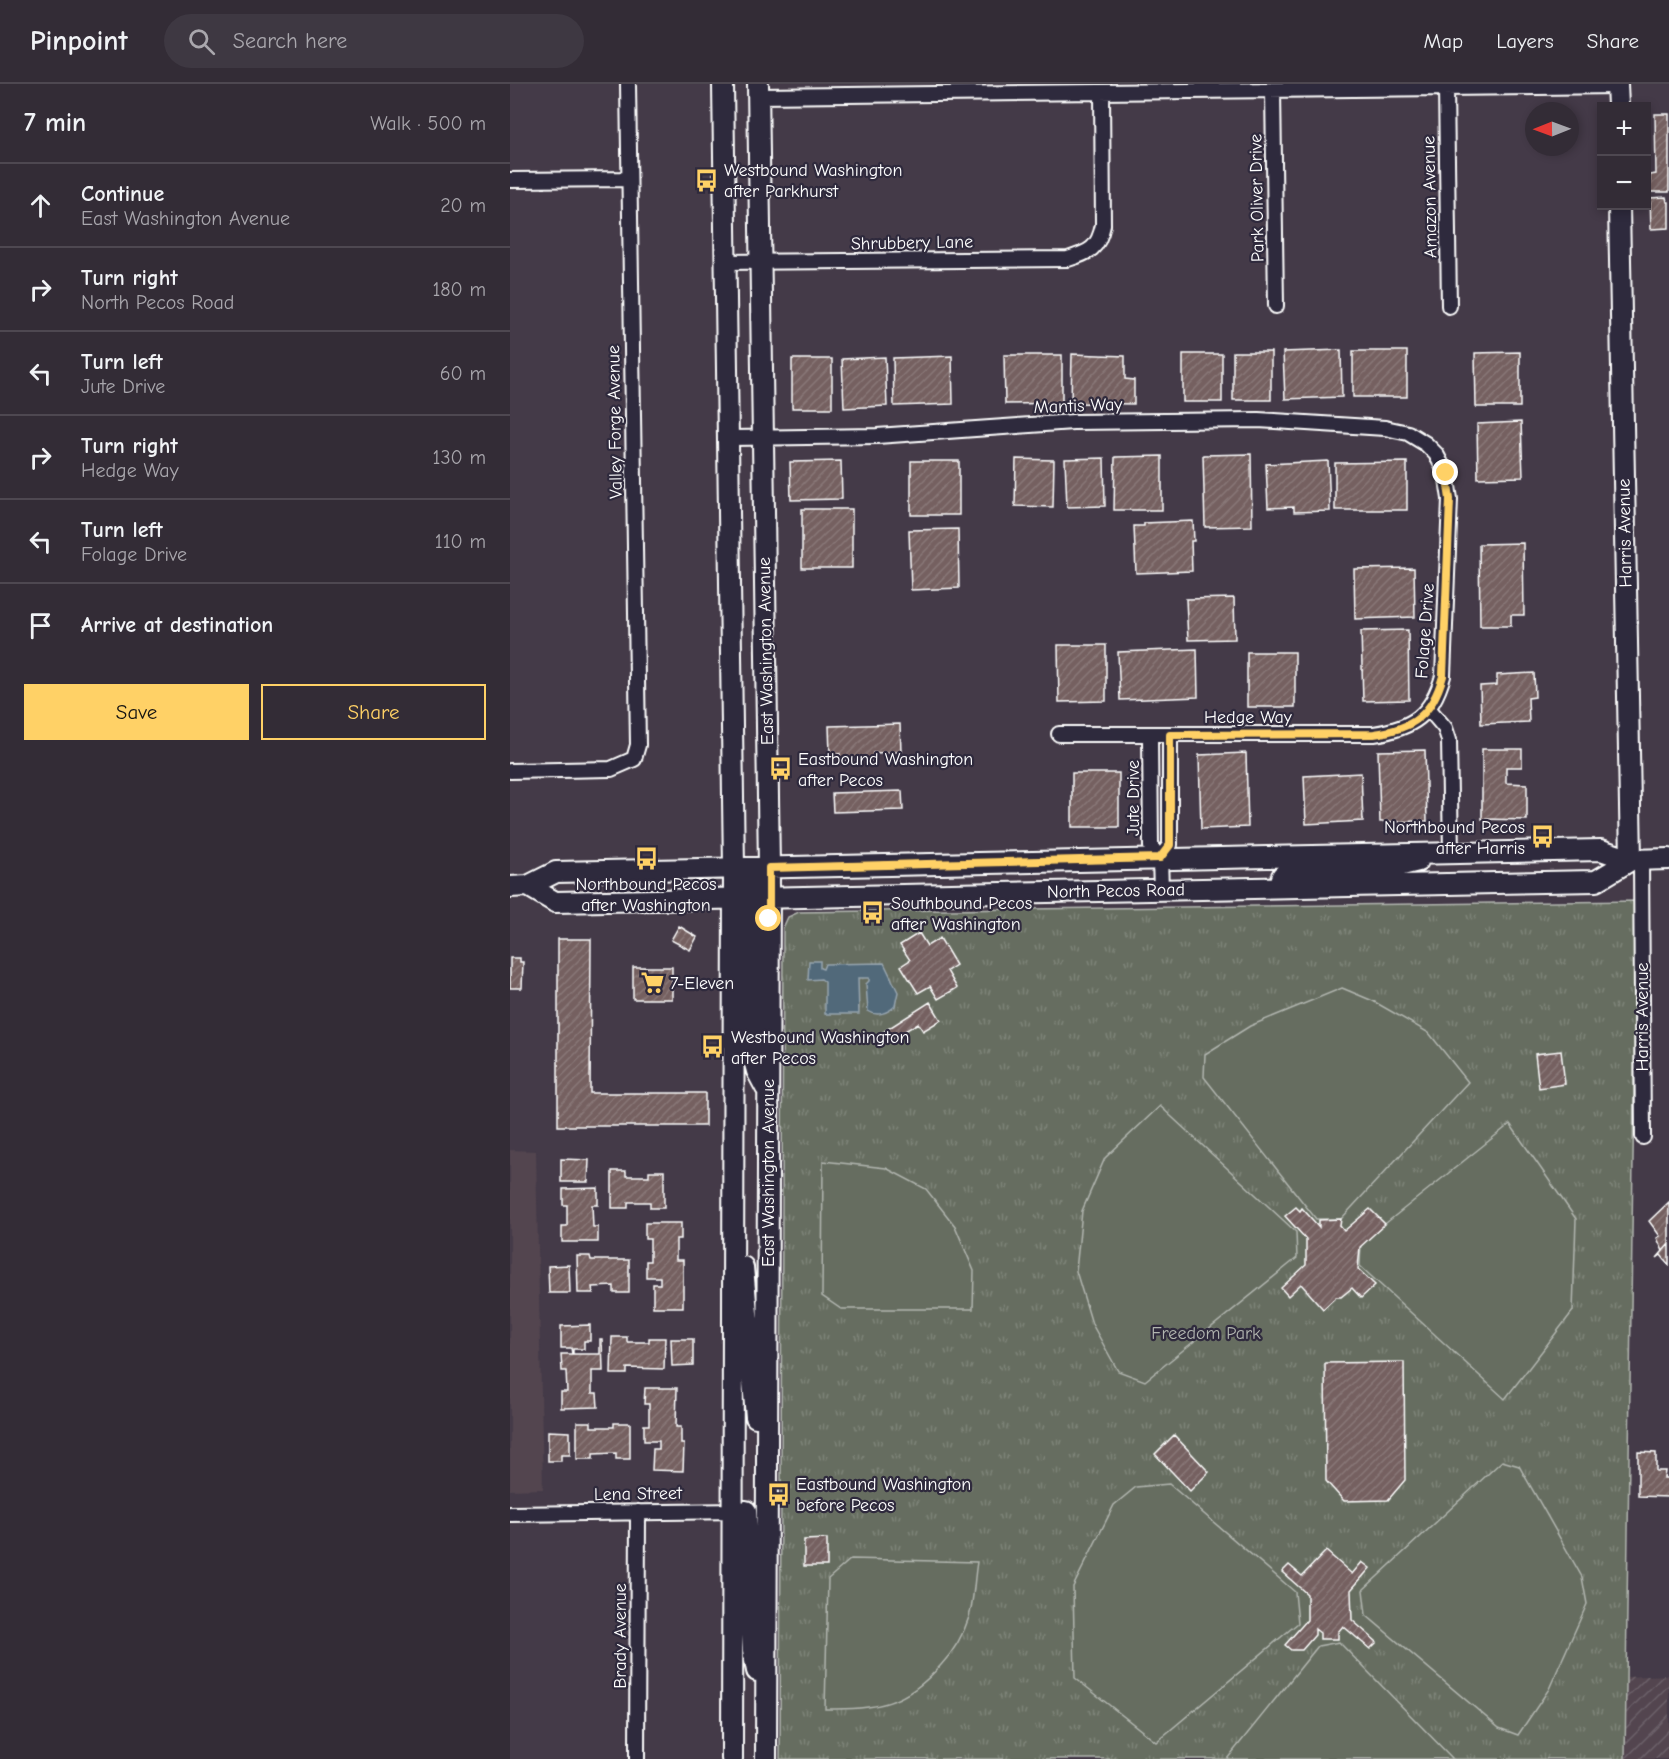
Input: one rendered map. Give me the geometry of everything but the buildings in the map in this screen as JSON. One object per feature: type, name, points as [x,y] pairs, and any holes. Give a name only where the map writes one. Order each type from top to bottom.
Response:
[{"type":"main road","name":"East Washington Avenue","points":[[723,84],[728,438],[751,868],[733,1220],[739,1511],[732,1759]]},
{"type":"main road","points":[[1617,85],[1618,102]]},
{"type":"main road","name":"East Washington Avenue","points":[[758,90],[764,438],[751,868],[749,1042],[757,1071],[768,1093],[766,1759]]},
{"type":"main road","name":"Harris Avenue","points":[[1619,210],[1636,860]]},
{"type":"main road","name":"North Pecos Road","points":[[519,887],[556,872],[1601,850],[1636,860],[1669,859]]},
{"type":"main road","points":[[1278,887],[1282,876],[1291,871],[1390,868],[1451,853]]},
{"type":"main road","name":"North Pecos Road","points":[[519,887],[555,902],[1596,881],[1636,860]]},
{"type":"main road","points":[[733,1220],[745,1274],[757,1422],[763,1434],[767,1436]]},
{"type":"main road","points":[[739,1511],[753,1650],[766,1727]]},
{"type":"street","name":"Valley Forge Avenue","points":[[510,771],[611,769],[634,759],[638,745],[628,84]]},
{"type":"street","points":[[758,90],[1102,92],[1617,85]]},
{"type":"street","name":"Amazon Avenue","points":[[1446,88],[1449,306]]},
{"type":"street","name":"Park Oliver Drive","points":[[1274,90],[1276,306]]},
{"type":"street","name":"Shrubbery Lane","points":[[726,262],[1068,259],[1088,253],[1101,238],[1103,225],[1102,92]]},
{"type":"street","points":[[510,180],[629,179]]},
{"type":"street","name":"Mantis Way","points":[[728,438],[877,436],[1073,422],[1258,420],[1385,428],[1408,433],[1426,444]]},
{"type":"street","name":"Folage Drive","points":[[1426,444],[1436,454],[1446,473],[1450,499],[1443,676],[1438,695],[1428,708]]},
{"type":"street","points":[[1428,708],[1445,728],[1449,740],[1451,853]]},
{"type":"street","name":"Hedge Way","points":[[1059,734],[1374,734],[1396,731],[1420,718],[1428,708]]},
{"type":"street","name":"Jute Drive","points":[[1150,735],[1151,847],[1160,858],[1161,890]]},
{"type":"street","name":"Jute Drive","points":[[1160,858],[1170,845],[1170,735]]},
{"type":"street","name":"Harris Avenue","points":[[1636,860],[1643,1137]]},
{"type":"street","name":"Lena Street","points":[[510,1514],[767,1511]]},
{"type":"street","name":"Brady Avenue","points":[[637,1759],[638,1512]]},
{"type":"shaded area","points":[[510,1150],[536,1151],[543,1489],[510,1490]]},
{"type":"shaded area","points":[[1669,1675],[1669,1759],[1625,1759],[1626,1677]]},
{"type":"green space","name":"Freedom Park","points":[[1639,901],[1634,1083],[1625,1759],[780,1759],[783,928],[788,917],[799,912]]},
{"type":"green space","points":[[1342,988],[1373,1001],[1429,1033],[1468,1082],[1341,1219],[1316,1219],[1204,1077],[1205,1054],[1250,1026]]},
{"type":"green space","points":[[1160,1106],[1296,1232],[1297,1258],[1145,1381],[1118,1371],[1092,1324],[1076,1271],[1082,1211],[1105,1158]]},
{"type":"green space","points":[[1510,1124],[1576,1219],[1573,1311],[1505,1399],[1360,1266],[1361,1243]]},
{"type":"green space","points":[[823,1161],[886,1168],[926,1189],[955,1226],[974,1271],[973,1309],[841,1309],[822,1296]]},
{"type":"green space","points":[[1502,1461],[1519,1466],[1582,1577],[1587,1604],[1549,1689],[1518,1735],[1499,1728],[1366,1615],[1363,1590]]},
{"type":"green space","points":[[1169,1484],[1295,1592],[1298,1623],[1156,1742],[1075,1678],[1073,1587],[1114,1505],[1136,1487]]},
{"type":"green space","points":[[851,1559],[977,1562],[972,1604],[967,1624],[954,1649],[928,1679],[915,1689],[902,1697],[875,1706],[825,1709],[828,1579]]},
{"type":"green space","points":[[1339,1642],[1453,1759],[1227,1759],[1318,1646]]},
{"type":"water","points":[[809,961],[820,961],[820,968],[823,969],[825,964],[884,963],[898,992],[895,1006],[882,1013],[875,1014],[868,1011],[866,984],[869,978],[858,978],[859,1014],[825,1014],[825,982],[821,979],[808,980]]},
{"type":"place","name":"Westbound Washington after Parkhurst","points":[[706,180]]},
{"type":"place","name":"Eastbound Washington after Pecos","points":[[780,769]]},
{"type":"place","name":"Northbound Pecos after Harris","points":[[1543,837]]},
{"type":"place","name":"Northbound Pecos after Washington","points":[[646,858]]},
{"type":"place","name":"Southbound Pecos after Washington","points":[[873,913]]},
{"type":"place","name":"7-Eleven","points":[[652,983]]},
{"type":"place","name":"Westbound Washington after Pecos","points":[[713,1047]]},
{"type":"place","name":"Eastbound Washington before Pecos","points":[[778,1494]]},
{"type":"route","points":[[769,919],[769,868],[1160,858],[1170,845],[1170,735],[1374,734],[1396,731],[1420,718],[1438,695],[1443,676],[1450,499],[1446,473]]}]
